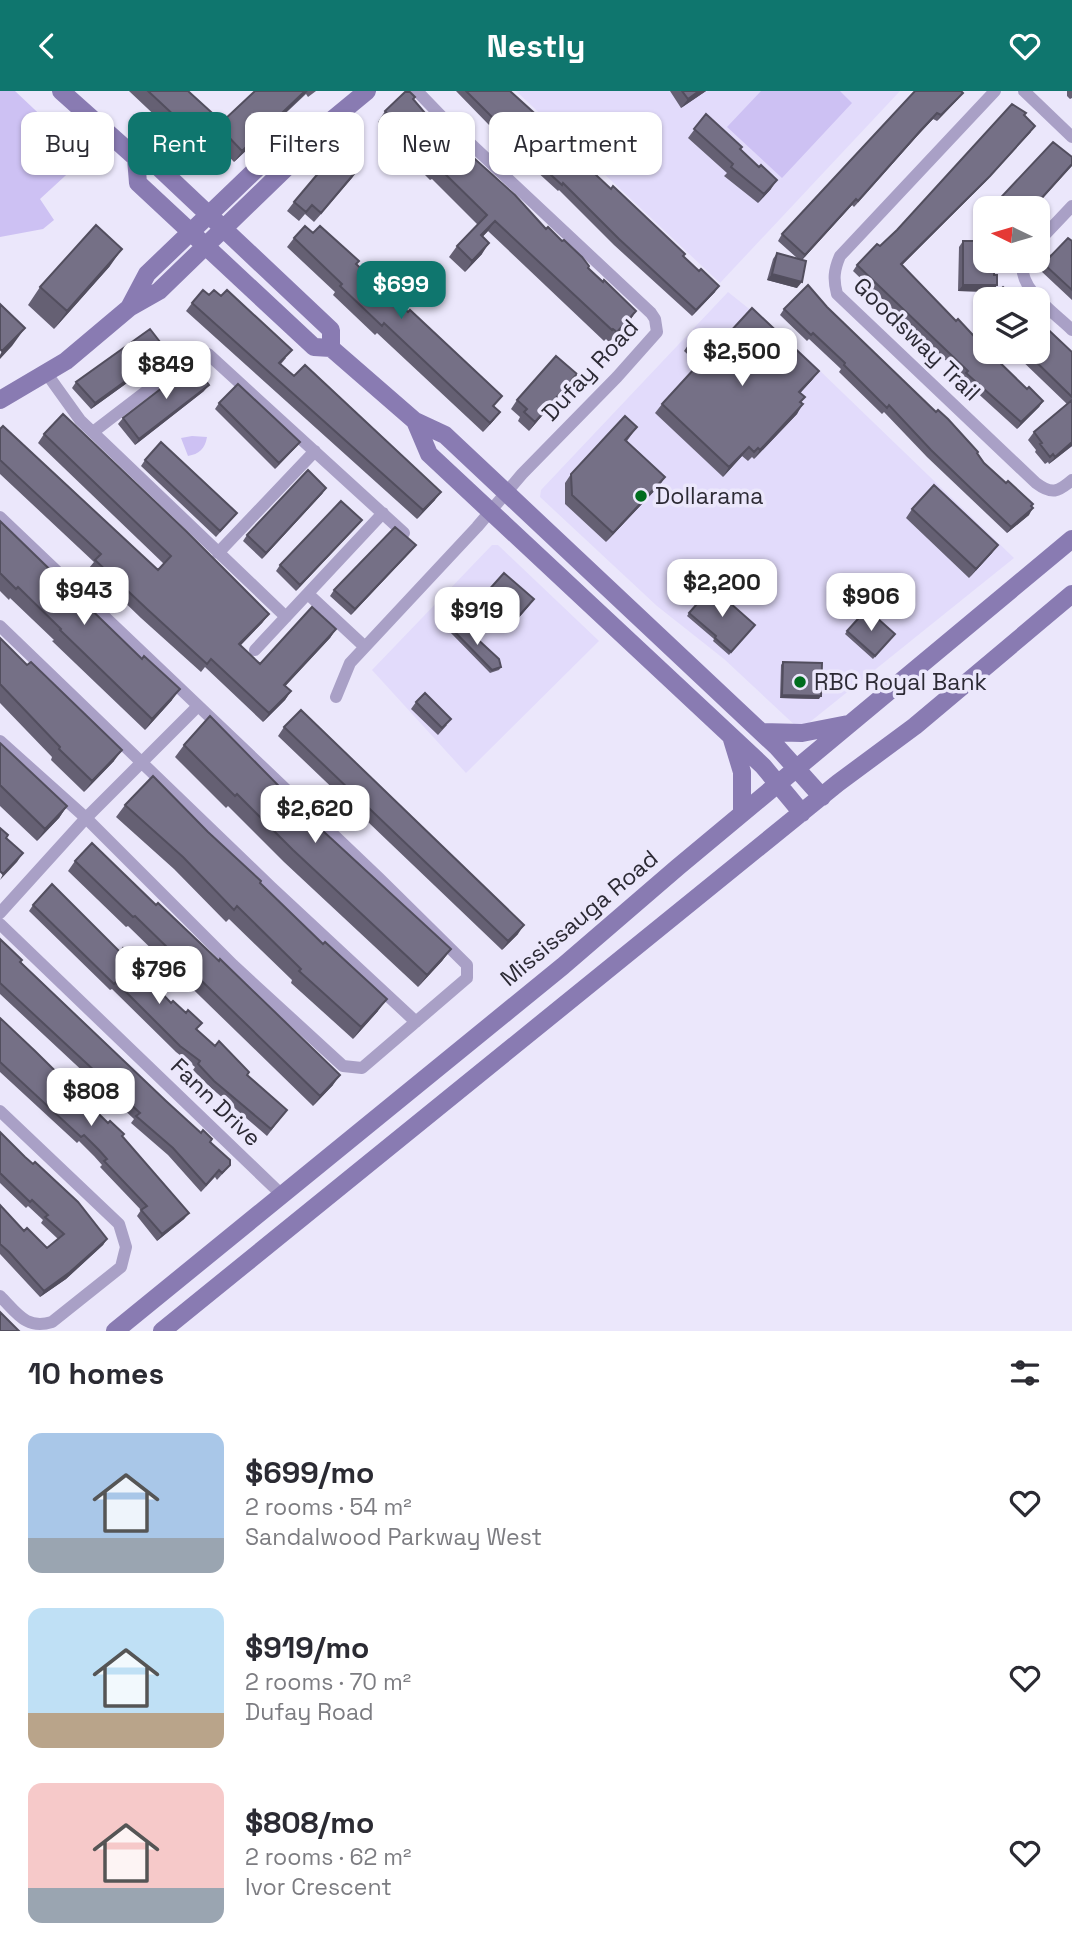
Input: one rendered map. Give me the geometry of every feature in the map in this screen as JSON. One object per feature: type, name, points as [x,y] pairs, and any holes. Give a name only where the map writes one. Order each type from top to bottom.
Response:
[{"type":"main road","points":[[61,91],[128,151]]},
{"type":"main road","points":[[342,112],[367,91]]},
{"type":"main road","points":[[137,175],[138,183],[314,347],[331,348],[415,421],[445,435],[761,731],[822,797]]},
{"type":"main road","points":[[167,175],[331,330],[331,348]]},
{"type":"main road","points":[[129,308],[147,274],[250,175]]},
{"type":"main road","points":[[0,400],[47,374],[129,308],[159,291],[279,175]]},
{"type":"main road","points":[[415,421],[429,454],[731,736],[802,813]]},
{"type":"main road","name":"Mississauga Road","points":[[115,1331],[563,966],[742,813],[1072,539]]},
{"type":"main road","points":[[162,1331],[802,813],[915,726],[1072,594]]},
{"type":"main road","points":[[761,731],[802,733],[851,723]]},
{"type":"main road","points":[[731,736],[742,772],[742,813]]},
{"type":"street","name":"Dufay Road","points":[[336,697],[350,663],[506,493],[653,339],[657,324],[651,313],[417,91]]},
{"type":"street","name":"Goodsway Trail","points":[[995,91],[840,256],[834,281],[837,294],[1036,483],[1045,490],[1055,491],[1072,480]]},
{"type":"street","points":[[1024,91],[1072,137]]},
{"type":"street","points":[[1050,229],[1072,206]]},
{"type":"street","points":[[1022,273],[1026,284],[1072,330]]},
{"type":"street","points":[[93,432],[191,357],[208,354],[404,533]]},
{"type":"street","points":[[47,374],[80,420],[285,617]]},
{"type":"street","points":[[218,553],[315,451]]},
{"type":"street","points":[[255,650],[383,513]]},
{"type":"street","points":[[0,517],[467,965],[467,978],[362,1068],[343,1066],[233,965],[86,818],[0,741]]},
{"type":"street","points":[[308,594],[365,647]]},
{"type":"street","points":[[0,626],[271,887],[416,1021]]},
{"type":"street","points":[[0,913],[86,818],[143,764],[198,706]]},
{"type":"street","name":"Fann Drive","points":[[0,924],[281,1194]]},
{"type":"street","points":[[0,1111],[119,1224],[125,1247],[121,1267],[52,1322],[39,1326],[26,1322],[0,1296]]},
{"type":"shaded area","points":[[0,91],[15,91],[37,112],[21,112],[21,175],[66,175],[40,199],[54,220],[43,229],[0,237]]},
{"type":"shaded area","points":[[516,91],[900,91],[720,283],[605,175],[662,175],[662,112],[538,112]]},
{"type":"shaded area","points":[[761,91],[840,91],[852,103],[782,178],[727,127]]},
{"type":"shaded area","points":[[728,292],[787,339],[1014,558],[800,730],[724,659],[657,606],[540,497],[541,490]]},
{"type":"shaded area","points":[[207,437],[201,450],[188,456],[181,438]]},
{"type":"shaded area","points":[[492,545],[498,545],[599,641],[466,773],[372,670]]},
{"type":"building","points":[[148,91],[188,91],[211,112],[170,112]]},
{"type":"building","points":[[255,91],[305,91],[283,112],[245,112],[245,148],[242,151],[231,139],[231,114]]},
{"type":"building","points":[[466,91],[510,91],[533,112],[489,112]]},
{"type":"building","points":[[682,91],[699,91],[688,99]]},
{"type":"building","points":[[915,91],[963,93],[941,115],[937,113],[805,255],[782,234]]},
{"type":"building","points":[[405,92],[410,92],[424,112],[386,112]]},
{"type":"building","points":[[1012,104],[1026,113],[1024,115],[1035,126],[990,176],[901,264],[973,335],[973,364],[1001,364],[1043,401],[1021,422],[966,373],[968,371],[857,265],[877,244],[880,246]]},
{"type":"building","points":[[706,114],[742,147],[740,149],[759,167],[761,165],[777,180],[764,194],[731,167],[733,164],[694,129]]},
{"type":"building","points":[[1053,142],[1072,157],[1072,164],[1043,196],[1002,196]]},
{"type":"building","points":[[475,159],[489,172],[489,175],[493,175],[515,195],[546,229],[548,227],[564,240],[582,257],[588,268],[636,311],[617,332],[612,330],[495,221],[481,235],[489,243],[472,261],[457,246],[487,215],[446,175],[475,175]]},
{"type":"building","points":[[317,175],[353,175],[321,213],[312,205],[306,212],[294,202]]},
{"type":"building","points":[[551,175],[596,175],[611,189],[613,186],[685,254],[683,256],[719,286],[696,310],[563,183],[562,185]]},
{"type":"building","points":[[96,225],[122,249],[67,311],[40,287]]},
{"type":"building","points":[[305,226],[313,233],[320,226],[359,261],[356,264],[502,396],[493,406],[500,412],[490,423],[384,323],[382,326],[294,238]]},
{"type":"building","points":[[1068,238],[1072,241],[1072,290],[1050,270],[1050,257]]},
{"type":"building","points":[[963,241],[973,241],[973,273],[994,273],[997,275],[997,285],[963,285]]},
{"type":"building","points":[[777,253],[806,261],[802,282],[772,274]]},
{"type":"building","points":[[808,285],[827,307],[936,412],[938,410],[948,419],[978,452],[984,463],[1006,483],[1008,481],[1033,504],[1033,508],[1011,527],[931,450],[889,405],[887,408],[845,363],[784,309]]},
{"type":"building","points":[[203,290],[209,295],[214,290],[221,296],[227,290],[292,350],[279,363],[294,376],[305,365],[441,492],[423,510],[192,303]]},
{"type":"building","points":[[0,304],[25,328],[2,351],[0,349]]},
{"type":"building","points":[[752,308],[819,371],[799,392],[805,397],[800,402],[803,404],[760,450],[758,448],[754,452],[749,447],[729,467],[662,404],[706,356],[690,342],[702,330],[718,345]]},
{"type":"building","points":[[150,329],[167,351],[95,403],[76,382]]},
{"type":"building","points":[[1050,331],[1072,352],[1072,397],[1038,364],[1050,364]]},
{"type":"building","points":[[556,356],[577,374],[535,422],[524,412],[527,409],[517,400]]},
{"type":"building","points":[[193,364],[209,385],[139,439],[123,418]]},
{"type":"building","points":[[238,384],[300,442],[279,463],[219,403]]},
{"type":"building","points":[[1072,400],[1072,442],[1055,457],[1053,454],[1050,457],[1034,432]]},
{"type":"building","points":[[63,414],[269,614],[239,644],[260,664],[312,607],[336,629],[284,685],[291,691],[269,713],[211,659],[207,664],[147,609],[95,560],[101,554],[0,460],[0,429],[3,426],[158,570],[171,556],[44,434]]},
{"type":"building","points":[[625,416],[637,427],[625,440],[665,477],[613,533],[572,495],[571,474]]},
{"type":"building","points":[[161,442],[237,513],[220,531],[145,460]]},
{"type":"building","points":[[308,470],[326,488],[266,553],[247,535]]},
{"type":"building","points":[[934,485],[998,545],[976,569],[912,509]]},
{"type":"building","points":[[341,501],[362,520],[300,585],[280,565]]},
{"type":"building","points":[[0,521],[142,659],[144,656],[180,689],[152,719],[18,587],[16,589],[0,573]]},
{"type":"building","points":[[395,527],[416,545],[355,609],[334,590]]},
{"type":"building","points":[[504,573],[534,599],[517,618],[487,592]]},
{"type":"building","points":[[712,587],[755,625],[731,652],[689,613]]},
{"type":"building","points":[[867,609],[895,634],[875,656],[847,631]]},
{"type":"building","points":[[460,623],[499,659],[501,667],[492,670],[451,628]]},
{"type":"building","points":[[0,638],[27,665],[31,662],[122,750],[92,781],[0,684]]},
{"type":"building","name":"RBC Royal Bank","points":[[783,662],[822,663],[821,696],[782,695]]},
{"type":"building","points":[[425,693],[451,719],[442,728],[416,702]]},
{"type":"building","points":[[301,710],[524,925],[508,941],[284,727]]},
{"type":"building","points":[[210,716],[323,831],[451,949],[427,975],[184,745]]},
{"type":"building","points":[[0,743],[67,806],[45,829],[0,785]]},
{"type":"building","points":[[153,776],[323,944],[325,942],[387,999],[361,1027],[299,971],[301,969],[237,906],[234,910],[183,857],[125,805]]},
{"type":"building","points":[[0,828],[8,835],[6,838],[23,853],[3,874],[0,871]]},
{"type":"building","points":[[92,843],[156,905],[158,903],[219,961],[220,959],[340,1075],[320,1096],[75,861]]},
{"type":"building","points":[[52,884],[120,952],[123,948],[136,961],[134,964],[158,984],[156,987],[171,1003],[173,1001],[186,1013],[188,1010],[202,1023],[196,1029],[215,1046],[219,1041],[249,1072],[247,1075],[287,1110],[271,1129],[214,1081],[198,1064],[200,1061],[180,1046],[33,905]]},
{"type":"building","points":[[0,939],[22,960],[20,962],[166,1101],[201,1133],[203,1130],[212,1139],[210,1142],[230,1160],[230,1165],[222,1173],[219,1170],[206,1185],[173,1148],[136,1116],[140,1113],[0,983]]},
{"type":"building","points":[[0,1018],[108,1123],[110,1121],[124,1134],[122,1136],[189,1213],[162,1234],[141,1210],[147,1206],[104,1161],[107,1159],[99,1150],[84,1135],[81,1137],[0,1062]]},
{"type":"building","points":[[0,1132],[78,1202],[107,1239],[44,1291],[0,1244],[0,1205],[24,1231],[27,1228],[47,1248],[64,1234],[45,1217],[48,1215],[0,1173]]},
{"type":"building","points":[[0,1312],[19,1331],[0,1331]]},
{"type":"place","name":"Dollarama","points":[[641,496]]},
{"type":"place","name":"RBC Royal Bank","points":[[800,682]]}]
